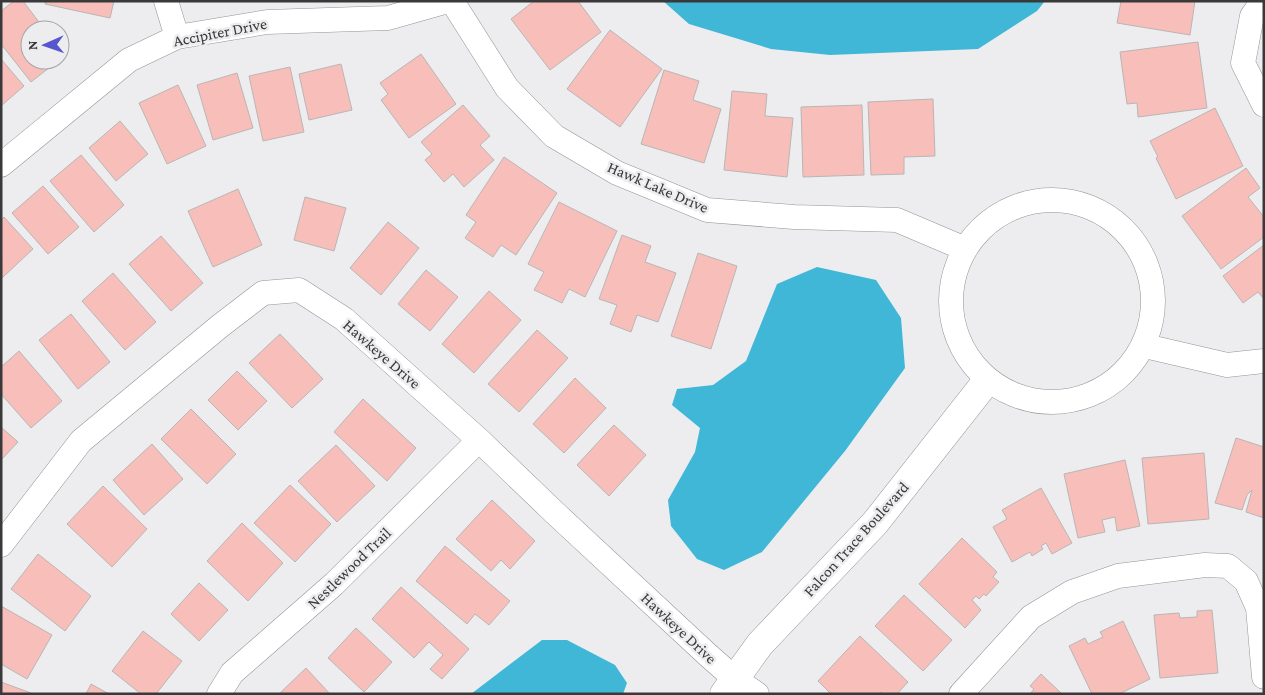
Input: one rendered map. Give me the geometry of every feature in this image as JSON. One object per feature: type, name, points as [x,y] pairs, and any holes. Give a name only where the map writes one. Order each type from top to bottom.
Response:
[{"type":"street","points":[[166,1],[176,37]]},
{"type":"street","name":"Accipiter Drive","points":[[1,164],[129,60],[176,37],[267,22],[388,18],[450,1]]},
{"type":"street","name":"Hawk Lake Drive","points":[[450,1],[507,88],[554,136],[617,173],[707,210],[794,217],[897,220],[963,248]]},
{"type":"street","points":[[1263,1],[1252,16],[1243,63],[1264,105]]},
{"type":"street","points":[[1038,200],[1081,202],[1107,215],[1126,229],[1144,260],[1153,302],[1145,346],[1124,377],[1096,393],[1058,403],[1024,398],[986,382],[953,328],[953,278],[963,248],[980,227],[1002,210],[1038,200]]},
{"type":"street","name":"Hawkeye Drive","points":[[1,545],[81,441],[220,326],[264,293],[299,290],[344,319],[479,440],[729,686],[757,694]]},
{"type":"street","points":[[1145,346],[1227,365],[1264,361]]},
{"type":"street","name":"Falcon Trace Boulevard","points":[[729,686],[760,644],[875,523],[986,382]]},
{"type":"street","name":"Nestlewood Trail","points":[[219,694],[232,673],[334,584],[479,440]]},
{"type":"street","points":[[961,694],[1031,618],[1072,592],[1118,576],[1205,565],[1228,566],[1246,581],[1258,608],[1264,677]]},
{"type":"water","points":[[663,1],[1045,1],[1037,11],[978,49],[830,55],[771,49],[689,24]]},
{"type":"water","points":[[817,267],[876,280],[901,318],[905,368],[845,451],[762,552],[724,570],[697,559],[671,526],[668,500],[695,452],[700,428],[672,405],[677,389],[713,385],[746,361],[777,284]]},
{"type":"water","points":[[542,640],[567,640],[615,665],[627,683],[623,694],[471,694]]},
{"type":"building","points":[[14,1],[23,1],[37,20],[20,20],[20,68],[1,44],[1,11]]},
{"type":"building","points":[[46,1],[114,1],[110,18],[45,4]]},
{"type":"building","points":[[534,1],[578,1],[601,32],[550,70],[511,19]]},
{"type":"building","points":[[1121,1],[1195,1],[1190,35],[1117,23]]},
{"type":"building","points":[[610,30],[662,69],[620,127],[567,89]]},
{"type":"building","points":[[1198,42],[1207,108],[1138,117],[1137,103],[1127,104],[1120,52]]},
{"type":"building","points":[[421,54],[456,104],[409,138],[381,100],[388,94],[380,83]]},
{"type":"building","points":[[1,59],[24,86],[1,106]]},
{"type":"building","points":[[341,64],[352,110],[309,120],[299,74]]},
{"type":"building","points":[[290,67],[304,132],[263,141],[249,76]]},
{"type":"building","points":[[22,70],[46,70],[31,82]]},
{"type":"building","points":[[664,70],[699,81],[693,100],[721,109],[704,163],[641,144]]},
{"type":"building","points":[[237,73],[253,128],[213,140],[197,85]]},
{"type":"building","points":[[178,85],[206,146],[167,164],[139,103]]},
{"type":"building","points":[[732,91],[767,94],[765,116],[793,118],[787,177],[724,170]]},
{"type":"building","points":[[933,99],[935,156],[904,157],[904,174],[871,175],[868,102]]},
{"type":"building","points":[[463,105],[490,136],[480,145],[494,160],[464,187],[453,174],[444,182],[425,160],[432,154],[421,142]]},
{"type":"building","points":[[862,105],[864,175],[803,177],[801,107]]},
{"type":"building","points":[[1215,108],[1243,166],[1176,199],[1150,141]]},
{"type":"building","points":[[120,121],[148,154],[116,181],[89,148]]},
{"type":"building","points":[[81,155],[124,205],[94,232],[50,181]]},
{"type":"building","points":[[504,157],[557,193],[516,255],[501,245],[493,257],[465,238],[476,222],[466,215]]},
{"type":"building","points":[[1246,168],[1260,188],[1248,197],[1264,217],[1264,237],[1221,269],[1182,216]]},
{"type":"building","points":[[43,186],[79,227],[48,254],[12,213]]},
{"type":"building","points":[[238,189],[262,245],[213,267],[188,211]]},
{"type":"building","points":[[305,197],[346,208],[334,251],[294,240]]},
{"type":"building","points":[[559,202],[617,231],[585,297],[569,289],[562,303],[534,290],[544,272],[528,264]]},
{"type":"building","points":[[4,217],[33,249],[2,278],[1,220]]},
{"type":"building","points":[[388,222],[419,248],[381,295],[350,268]]},
{"type":"building","points":[[622,235],[651,246],[645,262],[676,273],[658,322],[637,315],[631,332],[610,324],[617,305],[599,299]]},
{"type":"building","points":[[161,236],[203,283],[171,311],[129,264]]},
{"type":"building","points":[[1264,245],[1264,299],[1258,292],[1243,303],[1223,276]]},
{"type":"building","points":[[698,253],[737,266],[711,349],[671,336]]},
{"type":"building","points":[[426,270],[458,297],[430,331],[398,304]]},
{"type":"building","points":[[113,273],[156,322],[125,350],[82,301]]},
{"type":"building","points":[[489,291],[521,320],[474,373],[442,344]]},
{"type":"building","points":[[71,314],[110,362],[78,389],[39,340]]},
{"type":"building","points":[[537,330],[568,358],[519,412],[488,384]]},
{"type":"building","points":[[280,334],[323,379],[292,408],[249,363]]},
{"type":"building","points":[[19,351],[62,401],[31,428],[1,394],[1,367]]},
{"type":"building","points":[[237,371],[267,401],[238,430],[208,400]]},
{"type":"building","points":[[575,378],[606,408],[564,453],[533,424]]},
{"type":"building","points":[[363,399],[416,448],[387,481],[334,432]]},
{"type":"building","points":[[191,409],[236,454],[207,484],[161,439]]},
{"type":"building","points":[[614,425],[646,455],[609,496],[577,465]]},
{"type":"building","points":[[1,427],[18,442],[1,460]]},
{"type":"building","points":[[1236,438],[1264,447],[1264,518],[1246,512],[1252,490],[1247,495],[1242,510],[1215,503]]},
{"type":"building","points":[[152,444],[183,479],[144,515],[113,480]]},
{"type":"building","points":[[336,445],[375,486],[337,522],[298,481]]},
{"type":"building","points":[[1204,453],[1209,519],[1148,524],[1142,458]]},
{"type":"building","points":[[1125,460],[1140,526],[1117,531],[1115,517],[1102,520],[1105,532],[1078,538],[1064,474]]},
{"type":"building","points":[[290,485],[331,524],[295,562],[254,523]]},
{"type":"building","points":[[103,486],[147,529],[112,567],[67,524]]},
{"type":"building","points":[[1041,488],[1072,543],[1052,554],[1046,543],[1041,546],[1043,549],[1032,556],[1030,552],[1012,562],[993,527],[1007,519],[1002,510]]},
{"type":"building","points":[[492,500],[535,541],[510,569],[501,560],[491,571],[456,539]]},
{"type":"building","points":[[242,523],[283,563],[248,601],[207,561]]},
{"type":"building","points":[[962,538],[997,572],[993,577],[999,582],[986,596],[984,594],[979,599],[976,596],[972,600],[981,610],[965,628],[919,584]]},
{"type":"building","points":[[445,546],[510,601],[489,625],[475,614],[467,624],[416,581]]},
{"type":"building","points":[[38,554],[91,596],[65,631],[11,589]]},
{"type":"building","points":[[199,583],[228,610],[199,641],[171,614]]},
{"type":"building","points":[[401,587],[469,649],[442,679],[430,669],[443,655],[429,642],[414,658],[372,619]]},
{"type":"building","points":[[904,595],[952,640],[923,671],[875,626]]},
{"type":"building","points":[[1,606],[52,635],[27,679],[1,664]]},
{"type":"building","points":[[1212,610],[1218,673],[1160,678],[1154,615],[1179,613],[1180,618],[1197,617],[1197,611]]},
{"type":"building","points":[[1123,621],[1150,679],[1119,694],[1092,694],[1069,646],[1085,638],[1088,644],[1103,637],[1100,632]]},
{"type":"building","points":[[356,628],[392,662],[364,692],[328,658]]},
{"type":"building","points":[[143,631],[182,661],[156,694],[141,694],[112,671]]},
{"type":"building","points":[[860,636],[908,682],[897,694],[883,694],[881,692],[879,694],[831,694],[818,681]]},
{"type":"building","points":[[306,668],[330,694],[279,694]]},
{"type":"building","points":[[1041,674],[1062,694],[1030,694],[1034,689],[1030,686]]},
{"type":"building","points":[[1,682],[31,693],[1,694]]},
{"type":"building","points":[[91,684],[109,694],[86,694]]}]
